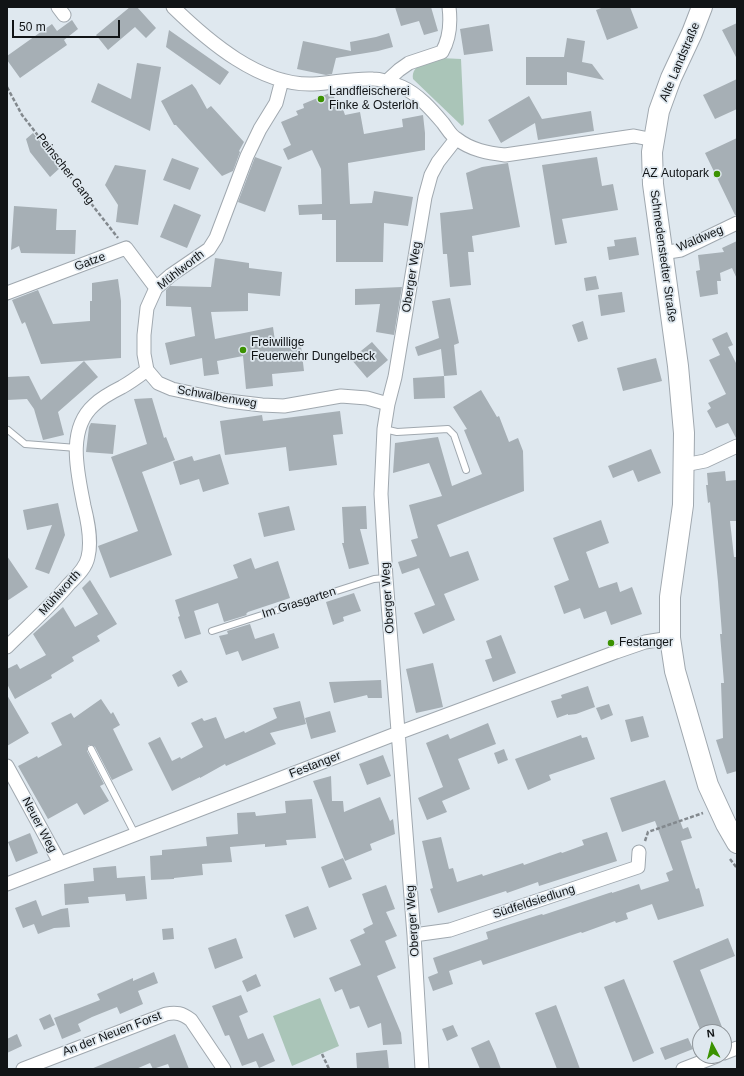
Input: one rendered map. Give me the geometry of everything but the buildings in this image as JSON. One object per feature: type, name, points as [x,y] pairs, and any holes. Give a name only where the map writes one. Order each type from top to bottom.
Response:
[{"type":"main road","name":"Alte Landstraße","points":[[654,140],[659,111],[671,78],[692,33],[702,7]]},
{"type":"main road","name":"Schmedenstedter Straße","points":[[654,140],[652,152],[653,184],[682,405],[684,433],[683,505],[670,597],[670,638],[675,671],[708,785],[726,824],[737,843]]},
{"type":"street","points":[[172,7],[206,36],[258,72],[282,80],[311,84],[373,79],[387,81],[404,88],[427,105],[456,139],[487,153],[505,154],[634,136],[654,140]]},
{"type":"street","points":[[387,81],[409,63],[442,52],[446,44],[449,30],[449,7]]},
{"type":"street","name":"Mühlworth","points":[[7,647],[55,601],[80,572],[88,558],[90,537],[76,460],[76,448],[80,429],[86,414],[93,405],[107,395],[148,370],[144,354],[144,335],[147,308],[156,288],[171,275],[209,249],[216,238],[247,156],[260,129],[276,103],[282,80]]},
{"type":"street","name":"Oberger Weg","points":[[422,1069],[414,935],[386,578],[381,479],[384,429],[388,404],[395,377],[425,197],[431,176],[438,162],[456,139]]},
{"type":"street","name":"Waldweg","points":[[662,253],[681,250],[737,223]]},
{"type":"street","points":[[126,248],[156,288]]},
{"type":"street","name":"Gatze","points":[[7,293],[126,248]]},
{"type":"street","name":"Schwalbenweg","points":[[148,370],[158,383],[172,389],[228,401],[284,406],[342,396],[367,398],[388,404]]},
{"type":"street","points":[[684,465],[705,461],[737,446]]},
{"type":"street","name":"Festanger","points":[[7,884],[398,733],[645,642],[670,638]]},
{"type":"street","name":"Neuer Weg","points":[[7,766],[60,863]]},
{"type":"street","name":"Südfeldsiedlung","points":[[414,935],[450,930],[638,867],[639,852]]},
{"type":"street","name":"An der Neuen Forst","points":[[23,1069],[166,1014],[175,1012],[184,1015],[191,1020],[224,1069]]},
{"type":"street","points":[[683,1069],[696,1064]]},
{"type":"lane","points":[[384,429],[397,432],[448,429],[454,435],[466,470]]},
{"type":"lane","points":[[8,430],[25,444],[76,448]]},
{"type":"lane","name":"Im Grasgarten","points":[[212,631],[374,579],[386,578]]},
{"type":"lane","points":[[91,749],[135,834]]},
{"type":"path","name":"Peinscher Gang","points":[[7,87],[22,115],[126,248]]},
{"type":"path","points":[[639,852],[648,832],[703,813]]},
{"type":"path","points":[[322,1054],[328,1069]]},
{"type":"green space","points":[[440,58],[461,59],[464,124],[462,126],[413,79],[415,70],[421,64]]},
{"type":"green space","points":[[320,998],[339,1046],[292,1066],[273,1016]]},
{"type":"place","name":"Landfleischerei Finke & Osterloh","points":[[321,99]]},
{"type":"place","name":"AZ Autopark","points":[[717,174]]},
{"type":"place","name":"Freiwillige Feuerwehr Dungelbeck","points":[[243,350]]},
{"type":"place","name":"Festanger","points":[[611,643]]}]
